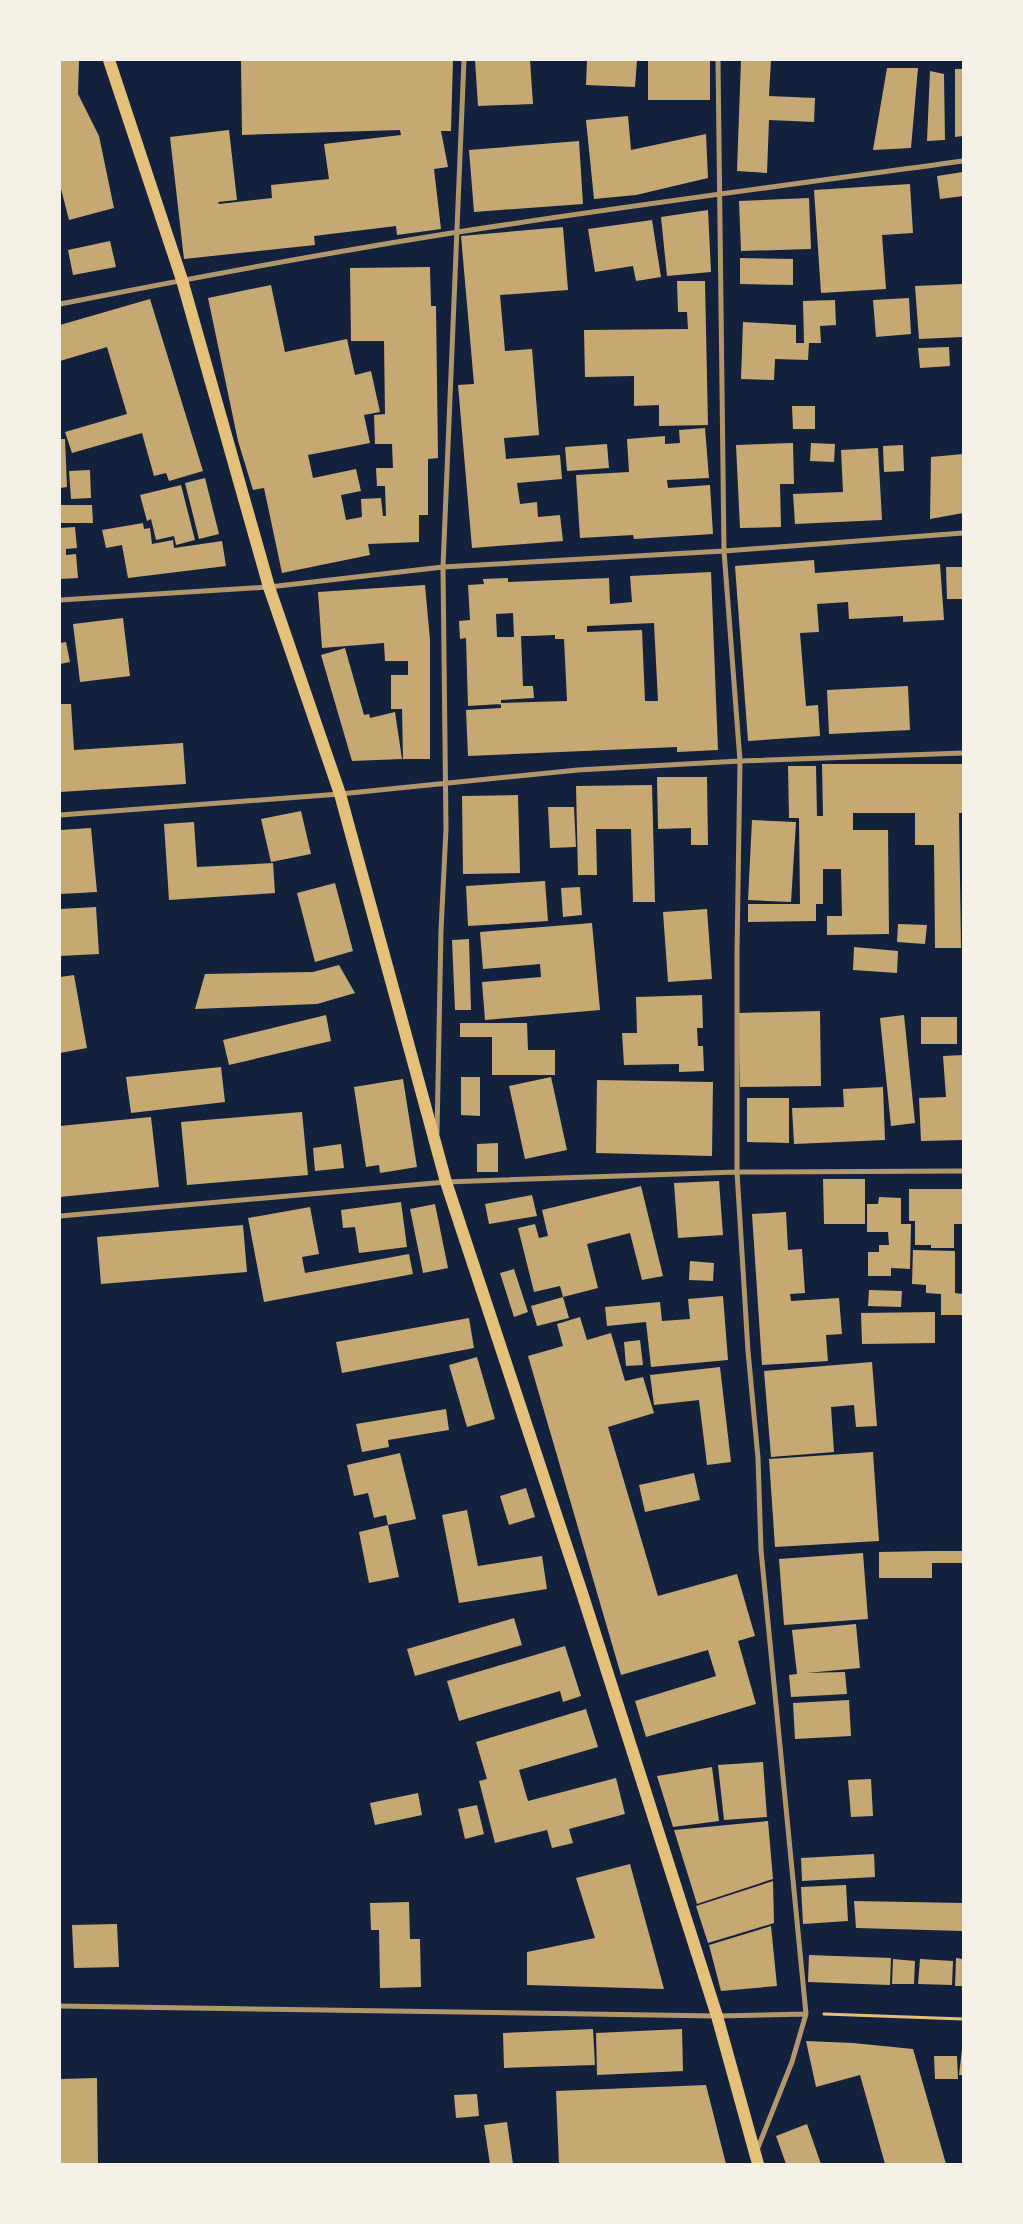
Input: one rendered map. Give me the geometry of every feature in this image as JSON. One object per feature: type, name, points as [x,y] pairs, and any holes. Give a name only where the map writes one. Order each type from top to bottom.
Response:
[{"type":"main road","points":[[109,60],[182,280],[269,587],[340,794],[446,1182],[582,1592],[717,2016],[756,2159]]},
{"type":"street","points":[[437,1150],[447,784],[443,567],[464,60]]},
{"type":"street","points":[[718,60],[718,194],[724,551],[740,761],[737,952],[737,1172],[748,1351],[758,1458],[761,1550],[806,2014],[785,2081],[756,2159]]},
{"type":"street","points":[[60,304],[182,280],[457,232],[963,161]]},
{"type":"street","points":[[60,600],[269,587],[443,567],[724,551],[963,534]]},
{"type":"street","points":[[60,815],[340,794],[578,770],[740,761],[963,753]]},
{"type":"street","points":[[60,1216],[446,1182],[737,1172],[963,1171]]},
{"type":"street","points":[[60,2006],[717,2016],[806,2014]]},
{"type":"path","points":[[806,2014],[963,2019]]},
{"type":"building","points":[[60,60],[79,60],[78,94],[99,136],[114,208],[69,220],[60,185]]},
{"type":"building","points":[[241,60],[453,60],[451,131],[441,131],[448,167],[434,169],[441,229],[397,235],[396,226],[314,236],[315,245],[184,259],[170,137],[229,130],[237,200],[218,202],[219,204],[272,198],[271,185],[329,179],[324,144],[401,135],[400,130],[242,135]]},
{"type":"building","points":[[475,60],[530,60],[533,104],[478,106]]},
{"type":"building","points":[[587,60],[637,60],[635,87],[586,85]]},
{"type":"building","points":[[648,60],[710,60],[710,100],[648,100]]},
{"type":"building","points":[[741,60],[771,60],[769,96],[815,98],[814,122],[769,120],[767,173],[737,171]]},
{"type":"building","points":[[887,68],[918,68],[911,148],[873,150]]},
{"type":"building","points":[[955,69],[963,69],[963,136],[955,137]]},
{"type":"building","points":[[930,71],[944,74],[945,140],[927,141]]},
{"type":"building","points":[[628,116],[631,150],[706,134],[708,178],[636,195],[594,199],[586,120]]},
{"type":"building","points":[[579,141],[583,204],[474,212],[469,150]]},
{"type":"building","points":[[963,172],[963,196],[940,199],[937,176]]},
{"type":"building","points":[[910,184],[913,233],[882,235],[886,289],[821,293],[814,190]]},
{"type":"building","points":[[809,198],[811,249],[741,251],[739,201]]},
{"type":"building","points":[[708,210],[711,272],[667,276],[661,217]]},
{"type":"building","points":[[652,220],[661,277],[636,281],[633,266],[595,272],[588,229]]},
{"type":"building","points":[[563,227],[568,290],[500,295],[505,351],[532,349],[539,435],[504,438],[506,459],[560,455],[562,479],[517,483],[520,504],[537,502],[538,517],[560,515],[563,541],[472,548],[458,385],[474,384],[461,236]]},
{"type":"building","points":[[110,241],[116,267],[73,275],[68,250]]},
{"type":"building","points":[[740,258],[793,259],[793,285],[740,284]]},
{"type":"building","points":[[430,267],[431,306],[436,306],[438,458],[428,459],[428,515],[419,515],[419,542],[368,544],[370,555],[282,573],[264,488],[253,490],[238,441],[208,298],[271,285],[285,352],[347,339],[355,375],[371,371],[380,412],[364,415],[370,443],[308,455],[313,478],[356,469],[361,491],[341,495],[346,520],[362,517],[361,499],[381,498],[383,516],[386,516],[385,486],[377,486],[376,468],[393,468],[392,444],[375,444],[374,415],[385,414],[384,341],[351,341],[350,268]]},
{"type":"building","points":[[677,281],[705,281],[708,425],[659,426],[659,405],[634,406],[634,376],[585,377],[584,330],[688,329],[687,312],[678,312]]},
{"type":"building","points":[[963,284],[963,337],[919,339],[915,286]]},
{"type":"building","points":[[909,298],[911,334],[876,337],[873,300]]},
{"type":"building","points":[[150,299],[203,471],[169,481],[166,473],[154,476],[142,433],[72,453],[65,432],[127,414],[107,347],[60,361],[60,325]]},
{"type":"building","points":[[835,300],[836,325],[820,326],[821,343],[809,343],[808,360],[775,359],[774,380],[741,379],[743,322],[796,325],[796,343],[804,343],[803,301]]},
{"type":"building","points":[[949,347],[950,366],[920,368],[918,348]]},
{"type":"building","points":[[792,406],[815,406],[815,429],[793,429]]},
{"type":"building","points":[[705,428],[709,478],[667,480],[668,488],[710,485],[713,534],[634,539],[633,535],[580,538],[576,475],[629,472],[627,439],[665,436],[665,444],[680,443],[679,430]]},
{"type":"building","points":[[60,439],[65,439],[67,487],[60,488]]},
{"type":"building","points":[[793,443],[794,484],[780,484],[781,527],[740,528],[736,445]]},
{"type":"building","points":[[811,443],[835,444],[834,462],[810,461]]},
{"type":"building","points":[[607,444],[609,468],[567,471],[565,447]]},
{"type":"building","points":[[903,445],[904,471],[884,472],[883,446]]},
{"type":"building","points":[[878,448],[882,520],[795,524],[793,494],[843,492],[841,450]]},
{"type":"building","points":[[963,454],[963,513],[930,519],[931,457]]},
{"type":"building","points":[[90,470],[91,498],[71,499],[69,471]]},
{"type":"building","points":[[205,478],[219,534],[199,539],[185,483]]},
{"type":"building","points":[[181,485],[195,540],[176,545],[174,536],[156,540],[151,519],[147,521],[140,495]]},
{"type":"building","points":[[60,505],[92,505],[93,523],[60,523]]},
{"type":"building","points":[[143,523],[144,529],[150,528],[152,544],[173,540],[174,548],[222,541],[226,566],[128,578],[122,545],[106,548],[102,530]]},
{"type":"building","points":[[75,527],[77,548],[66,549],[66,555],[76,554],[78,578],[60,579],[60,528]]},
{"type":"building","points":[[814,560],[815,573],[940,564],[944,620],[903,622],[903,616],[849,619],[848,602],[817,604],[819,632],[800,633],[806,706],[818,705],[820,736],[748,741],[735,566]]},
{"type":"building","points":[[946,567],[963,567],[963,599],[947,599]]},
{"type":"building","points":[[711,572],[718,750],[677,752],[677,747],[468,756],[466,710],[501,708],[501,704],[468,706],[466,638],[460,639],[459,621],[470,620],[468,585],[484,584],[483,579],[508,578],[508,582],[609,578],[610,604],[632,602],[630,576]],"holes":[[[513,613],[514,637],[497,637],[496,614]],[[654,623],[658,701],[645,701],[642,630],[587,632],[587,626]],[[555,635],[555,639],[564,639],[567,701],[501,703],[501,700],[534,698],[533,686],[523,686],[521,636]]]},
{"type":"building","points":[[425,585],[430,640],[430,759],[403,759],[402,709],[391,709],[391,675],[408,675],[408,661],[385,661],[384,643],[322,648],[318,592]]},
{"type":"building","points":[[123,618],[130,676],[80,682],[73,624]]},
{"type":"building","points":[[66,642],[70,662],[60,664],[60,643]]},
{"type":"building","points":[[345,648],[364,715],[369,714],[370,718],[395,712],[402,759],[352,761],[321,655]]},
{"type":"building","points":[[908,686],[910,730],[829,734],[827,690]]},
{"type":"building","points":[[60,704],[71,704],[74,750],[183,743],[186,784],[60,792]]},
{"type":"building","points":[[822,764],[963,764],[963,813],[959,813],[961,948],[935,948],[934,845],[915,845],[915,813],[853,813],[853,830],[888,830],[889,934],[827,935],[827,916],[842,916],[841,869],[823,869],[823,904],[816,904],[816,921],[748,922],[748,904],[800,904],[799,818],[789,818],[788,766],[816,766],[817,816],[823,816]]},
{"type":"building","points":[[657,777],[707,777],[708,845],[691,845],[691,828],[658,829]]},
{"type":"building","points":[[652,785],[655,902],[633,902],[631,829],[596,829],[597,875],[578,875],[576,786]]},
{"type":"building","points":[[518,795],[520,873],[463,874],[462,796]]},
{"type":"building","points":[[548,807],[574,807],[576,847],[550,848]]},
{"type":"building","points":[[301,811],[311,854],[271,862],[261,819]]},
{"type":"building","points":[[752,820],[796,822],[791,902],[748,900]]},
{"type":"building","points":[[194,822],[197,867],[273,863],[275,893],[169,900],[164,824]]},
{"type":"building","points":[[91,828],[97,892],[60,894],[60,830]]},
{"type":"building","points":[[545,881],[548,921],[468,926],[466,886]]},
{"type":"building","points":[[335,883],[353,951],[315,962],[297,893]]},
{"type":"building","points":[[580,887],[582,915],[563,917],[561,888]]},
{"type":"building","points":[[96,907],[99,954],[60,956],[60,909]]},
{"type":"building","points":[[707,909],[712,979],[668,982],[663,912]]},
{"type":"building","points":[[592,923],[600,1010],[485,1020],[482,982],[541,977],[540,964],[483,969],[480,932]]},
{"type":"building","points":[[898,924],[927,925],[925,944],[897,942]]},
{"type":"building","points":[[469,939],[471,1010],[455,1010],[452,940]]},
{"type":"building","points":[[854,947],[898,951],[897,973],[853,970]]},
{"type":"building","points":[[339,965],[355,993],[317,1004],[195,1009],[205,974],[313,972]]},
{"type":"building","points":[[74,975],[87,1048],[60,1053],[60,977]]},
{"type":"building","points":[[702,995],[703,1028],[697,1028],[698,1046],[703,1046],[704,1071],[679,1072],[679,1064],[624,1065],[622,1033],[637,1033],[636,997]]},
{"type":"building","points":[[820,1011],[821,1086],[740,1087],[738,1013]]},
{"type":"building","points":[[326,1015],[331,1041],[229,1065],[223,1040]]},
{"type":"building","points":[[904,1015],[915,1123],[891,1126],[880,1018]]},
{"type":"building","points":[[921,1017],[957,1017],[957,1044],[921,1044]]},
{"type":"building","points":[[460,1023],[527,1023],[528,1050],[555,1050],[555,1075],[492,1075],[492,1037],[460,1037]]},
{"type":"building","points":[[963,1055],[963,1140],[921,1141],[919,1098],[946,1097],[943,1056]]},
{"type":"building","points":[[221,1067],[225,1102],[131,1113],[126,1077]]},
{"type":"building","points":[[461,1077],[480,1077],[480,1116],[461,1115]]},
{"type":"building","points":[[551,1077],[567,1150],[525,1159],[509,1086]]},
{"type":"building","points":[[403,1079],[417,1167],[380,1173],[379,1165],[366,1167],[354,1087]]},
{"type":"building","points":[[597,1080],[713,1082],[712,1156],[596,1153]]},
{"type":"building","points":[[883,1087],[885,1140],[794,1144],[792,1108],[844,1107],[843,1089]]},
{"type":"building","points":[[747,1098],[789,1098],[789,1143],[747,1142]]},
{"type":"building","points":[[302,1112],[308,1175],[187,1185],[181,1122]]},
{"type":"building","points":[[151,1117],[159,1187],[60,1197],[60,1126]]},
{"type":"building","points":[[498,1143],[498,1172],[477,1172],[477,1144]]},
{"type":"building","points":[[341,1144],[344,1168],[315,1171],[313,1148]]},
{"type":"building","points":[[823,1179],[865,1179],[865,1224],[824,1224]]},
{"type":"building","points":[[719,1181],[723,1235],[678,1238],[674,1183]]},
{"type":"building","points":[[641,1186],[663,1276],[642,1280],[630,1233],[587,1244],[598,1288],[563,1297],[560,1286],[534,1292],[518,1228],[535,1224],[539,1238],[548,1236],[542,1210]]},
{"type":"building","points":[[909,1189],[963,1189],[963,1224],[954,1224],[954,1248],[931,1248],[931,1245],[915,1245],[915,1221],[909,1221]]},
{"type":"building","points":[[532,1195],[537,1216],[489,1224],[485,1204]]},
{"type":"building","points":[[879,1197],[901,1198],[901,1224],[911,1224],[910,1269],[891,1268],[891,1276],[868,1276],[868,1252],[879,1252],[879,1245],[889,1245],[888,1232],[867,1232],[867,1204],[878,1204]]},
{"type":"building","points":[[401,1202],[407,1247],[359,1253],[355,1227],[343,1228],[341,1210]]},
{"type":"building","points":[[435,1204],[448,1268],[423,1273],[410,1209]]},
{"type":"building","points":[[310,1207],[319,1254],[302,1257],[305,1273],[409,1254],[413,1274],[264,1302],[248,1218]]},
{"type":"building","points":[[786,1212],[788,1250],[802,1249],[805,1293],[790,1294],[791,1301],[839,1298],[842,1334],[826,1335],[828,1361],[762,1365],[752,1214]]},
{"type":"building","points":[[243,1225],[247,1272],[101,1284],[97,1237]]},
{"type":"building","points":[[913,1250],[955,1251],[955,1293],[963,1294],[963,1315],[941,1315],[941,1294],[926,1293],[926,1285],[912,1284]]},
{"type":"building","points":[[690,1261],[714,1263],[713,1281],[689,1280]]},
{"type":"building","points":[[514,1269],[528,1312],[514,1317],[500,1273]]},
{"type":"building","points":[[869,1290],[902,1291],[901,1307],[868,1306]]},
{"type":"building","points":[[723,1296],[728,1360],[651,1367],[646,1322],[607,1326],[605,1307],[660,1302],[662,1321],[690,1319],[688,1299]]},
{"type":"building","points":[[563,1297],[569,1318],[537,1326],[531,1306]]},
{"type":"building","points":[[935,1312],[935,1343],[862,1344],[861,1313]]},
{"type":"building","points":[[580,1317],[587,1340],[611,1333],[625,1381],[643,1377],[654,1413],[608,1427],[658,1596],[737,1574],[755,1636],[738,1641],[756,1704],[646,1737],[635,1701],[716,1676],[708,1650],[621,1675],[528,1356],[563,1346],[557,1324]]},
{"type":"building","points":[[469,1318],[474,1348],[342,1373],[336,1342]]},
{"type":"building","points":[[640,1340],[643,1365],[626,1366],[624,1342]]},
{"type":"building","points":[[477,1357],[495,1419],[467,1427],[449,1365]]},
{"type":"building","points":[[872,1362],[877,1426],[856,1427],[854,1405],[831,1407],[834,1452],[771,1457],[764,1371]]},
{"type":"building","points":[[720,1367],[731,1462],[707,1465],[699,1400],[654,1405],[650,1375]]},
{"type":"building","points":[[446,1409],[449,1430],[388,1440],[389,1447],[362,1452],[356,1424]]},
{"type":"building","points":[[873,1452],[879,1541],[775,1547],[769,1459]]},
{"type":"building","points":[[400,1453],[416,1519],[388,1525],[386,1515],[374,1518],[368,1493],[354,1496],[347,1465]]},
{"type":"building","points":[[694,1473],[700,1500],[645,1512],[639,1485]]},
{"type":"building","points":[[526,1488],[535,1517],[509,1525],[500,1496]]},
{"type":"building","points":[[467,1510],[478,1566],[542,1556],[547,1589],[459,1603],[442,1515]]},
{"type":"building","points":[[388,1525],[399,1577],[369,1583],[359,1532]]},
{"type":"building","points":[[963,1551],[963,1563],[932,1563],[932,1578],[879,1578],[879,1552]]},
{"type":"building","points":[[863,1553],[868,1619],[784,1625],[779,1559]]},
{"type":"building","points":[[514,1618],[522,1645],[415,1676],[407,1649]]},
{"type":"building","points":[[856,1624],[860,1668],[806,1673],[845,1672],[847,1694],[791,1697],[789,1675],[797,1674],[792,1630]]},
{"type":"building","points":[[565,1646],[581,1696],[563,1702],[560,1691],[459,1721],[447,1681]]},
{"type":"building","points":[[849,1700],[851,1736],[795,1739],[793,1703]]},
{"type":"building","points":[[586,1709],[598,1747],[519,1770],[528,1801],[616,1778],[625,1814],[569,1829],[573,1843],[552,1848],[547,1830],[495,1843],[479,1781],[487,1779],[476,1742]]},
{"type":"building","points":[[763,1762],[767,1817],[724,1820],[718,1765]]},
{"type":"building","points":[[712,1767],[719,1821],[673,1827],[657,1776]]},
{"type":"building","points":[[871,1779],[873,1816],[851,1817],[848,1780]]},
{"type":"building","points":[[418,1793],[422,1815],[375,1825],[370,1803]]},
{"type":"building","points":[[477,1805],[484,1834],[465,1839],[458,1809]]},
{"type":"building","points":[[768,1821],[773,1879],[697,1904],[674,1830]]},
{"type":"building","points":[[874,1854],[875,1877],[802,1881],[801,1858]]},
{"type":"building","points":[[630,1864],[664,1989],[527,1985],[527,1952],[595,1938],[576,1878]]},
{"type":"building","points":[[773,1881],[774,1923],[708,1943],[696,1906]]},
{"type":"building","points":[[846,1885],[848,1921],[803,1924],[801,1887]]},
{"type":"building","points":[[854,1901],[963,1903],[963,1931],[856,1928]]},
{"type":"building","points":[[409,1902],[410,1939],[420,1939],[421,1987],[380,1988],[379,1930],[371,1930],[370,1903]]},
{"type":"building","points":[[117,1924],[119,1967],[74,1968],[72,1925]]},
{"type":"building","points":[[771,1926],[777,1986],[721,1991],[709,1945]]},
{"type":"building","points":[[809,1955],[891,1958],[890,1985],[808,1982]]},
{"type":"building","points":[[956,1958],[963,1959],[963,1986],[955,1986]]},
{"type":"building","points":[[893,1959],[915,1961],[914,1984],[892,1984]]},
{"type":"building","points":[[920,1959],[953,1961],[952,1985],[918,1984]]},
{"type":"building","points":[[593,2029],[595,2065],[504,2068],[503,2033]]},
{"type":"building","points":[[682,2029],[683,2071],[597,2075],[596,2033]]},
{"type":"building","points":[[806,2041],[853,2043],[913,2049],[946,2164],[885,2164],[860,2075],[816,2087]]},
{"type":"building","points":[[962,2049],[963,2075],[959,2075]]},
{"type":"building","points":[[934,2056],[957,2056],[958,2079],[935,2079]]},
{"type":"building","points":[[97,2078],[98,2164],[60,2164],[60,2079]]},
{"type":"building","points":[[706,2085],[726,2164],[559,2164],[556,2091]]},
{"type":"building","points":[[477,2094],[479,2116],[456,2118],[454,2095]]},
{"type":"building","points":[[507,2122],[513,2164],[490,2164],[484,2125]]},
{"type":"building","points":[[807,2124],[821,2164],[786,2164],[776,2136]]}]
